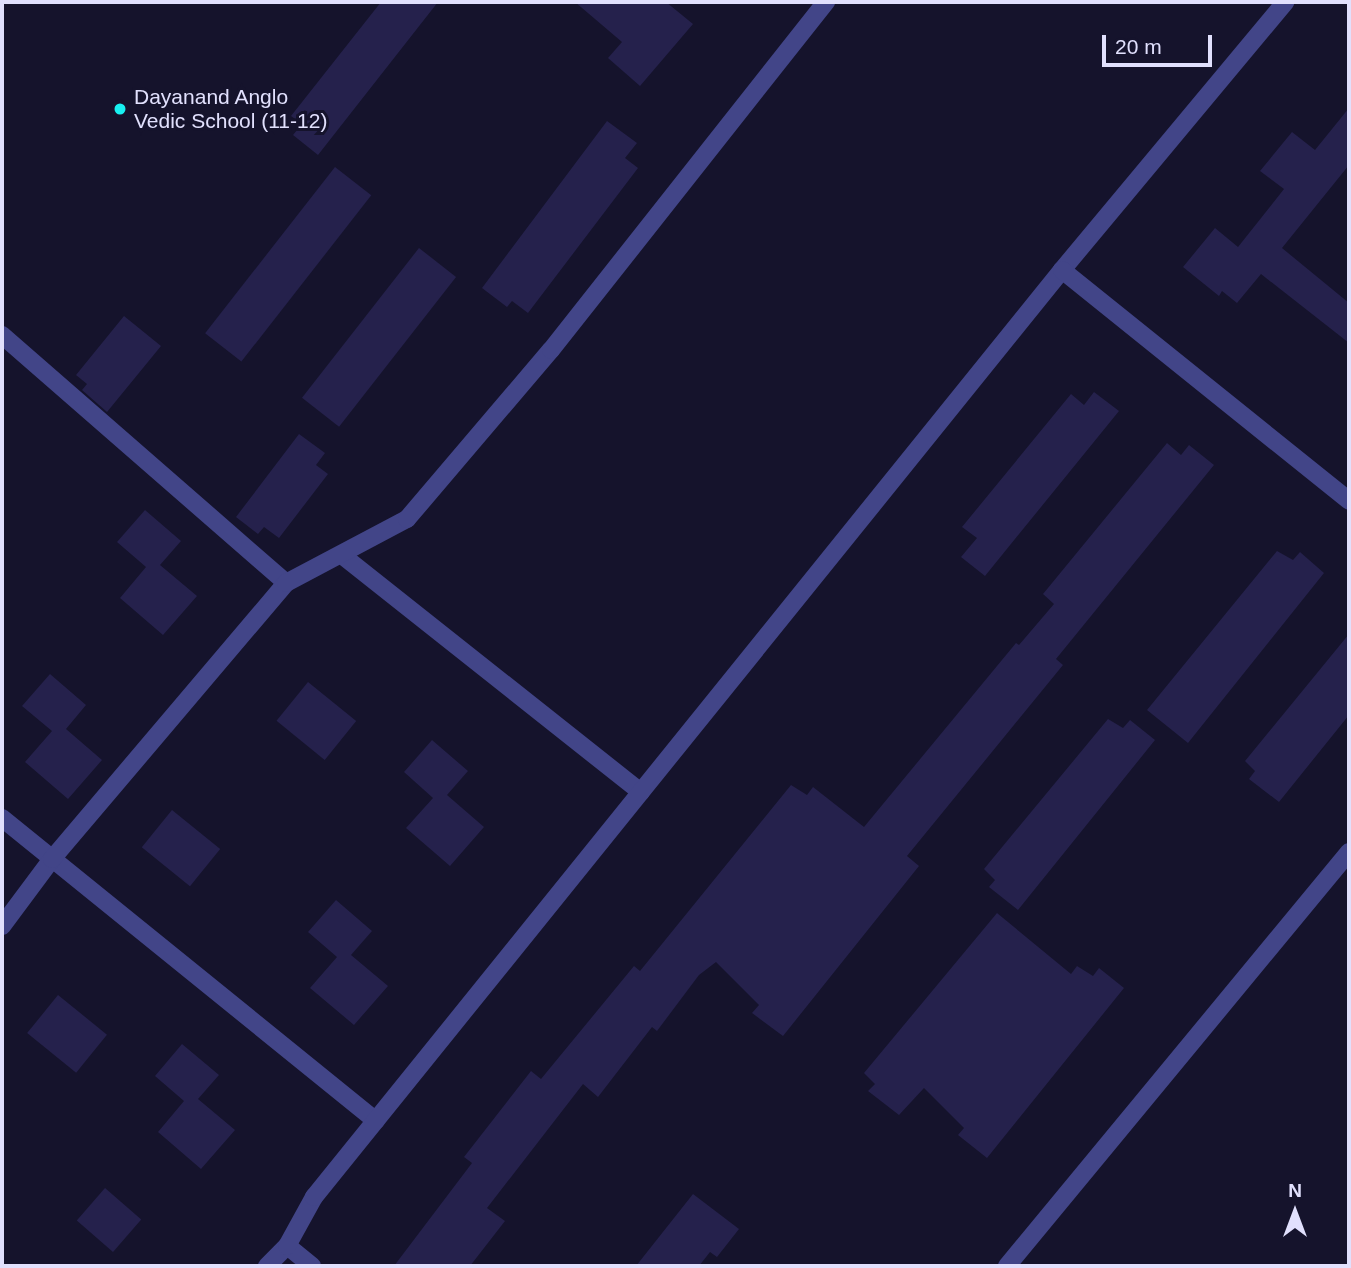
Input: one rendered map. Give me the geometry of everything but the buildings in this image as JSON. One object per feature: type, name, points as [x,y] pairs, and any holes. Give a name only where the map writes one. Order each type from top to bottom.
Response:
[{"type":"street","points":[[2,926],[52,859],[286,583],[343,556],[407,519],[551,350],[826,2]]},
{"type":"street","points":[[267,1266],[287,1246],[314,1197],[1062,270],[1285,2]]},
{"type":"street","points":[[1062,270],[1349,501]]},
{"type":"street","points":[[2,335],[286,583]]},
{"type":"street","points":[[343,556],[641,792]]},
{"type":"street","points":[[2,818],[376,1121]]},
{"type":"street","points":[[1007,1266],[1349,852]]},
{"type":"street","points":[[287,1246],[312,1266]]},
{"type":"place","name":"Dayanand Anglo Vedic School (11-12)","points":[[120,109]]}]
